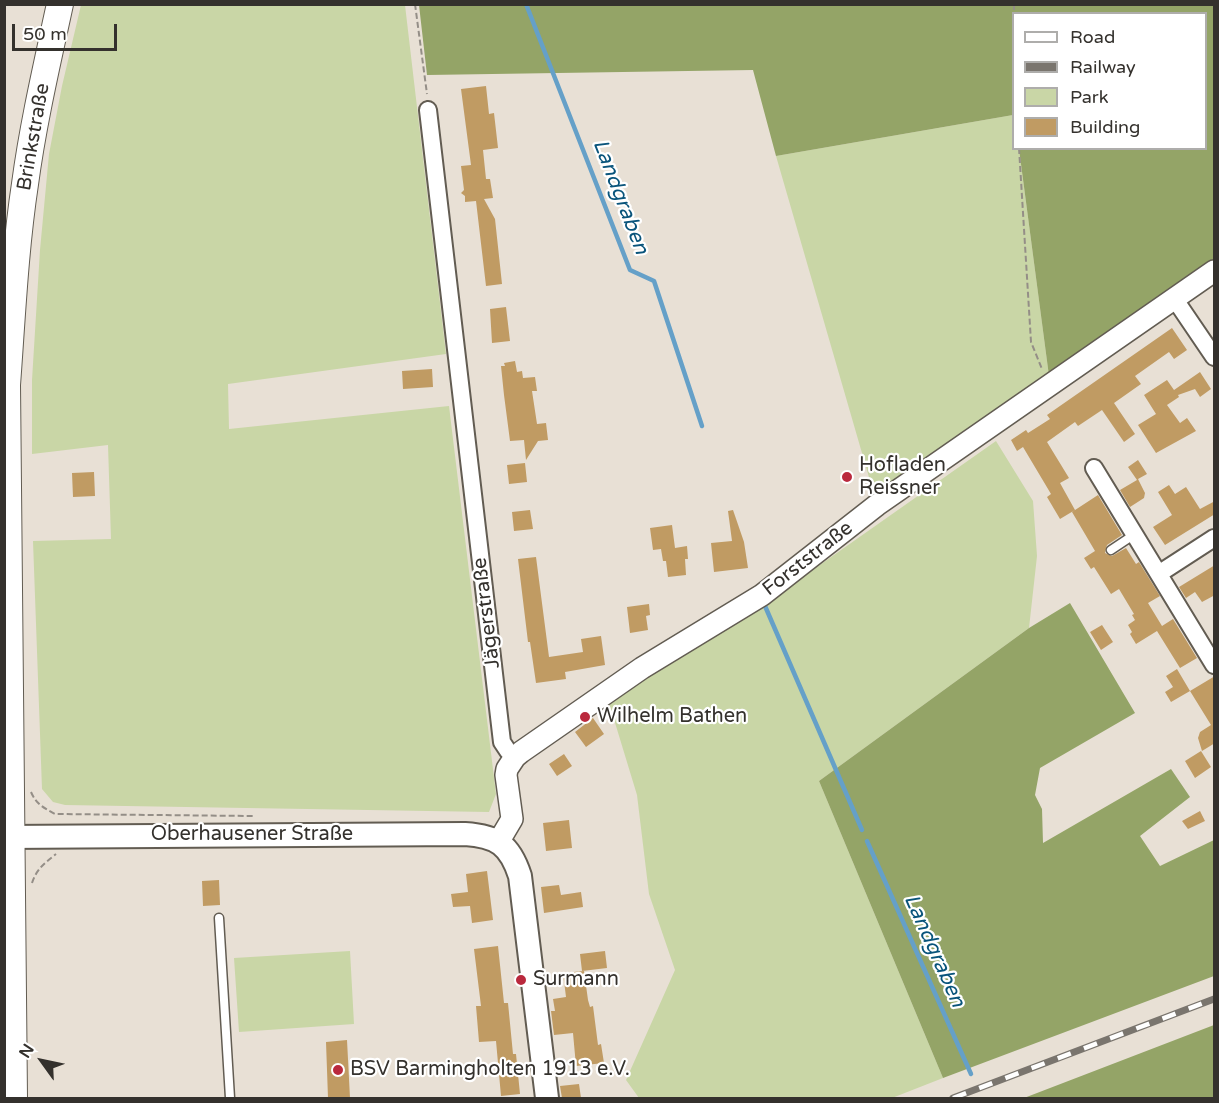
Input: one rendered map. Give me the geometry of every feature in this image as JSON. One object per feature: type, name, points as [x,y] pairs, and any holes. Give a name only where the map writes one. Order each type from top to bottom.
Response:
[{"type":"main road","name":"Brinkstraße","points":[[14,1098],[8,837],[7,385],[14,283],[25,184],[45,70],[60,4]]},
{"type":"main road","name":"Oberhausener Straße","points":[[8,837],[465,834],[480,835],[499,841]]},
{"type":"main road","points":[[499,841],[510,853],[520,876],[547,1098]]},
{"type":"street","name":"Jägerstraße","points":[[428,110],[502,742],[515,758]]},
{"type":"street","name":"Forststraße","points":[[515,758],[642,668],[762,595],[877,505],[1215,271]]},
{"type":"street","points":[[1174,298],[1215,357]]},
{"type":"street","points":[[1094,468],[1215,665]]},
{"type":"street","points":[[1160,573],[1215,538]]},
{"type":"street","points":[[499,841],[512,819],[506,775],[507,769],[515,758]]},
{"type":"lane","points":[[1111,550],[1136,534]]},
{"type":"lane","points":[[219,918],[230,1098]]},
{"type":"path","points":[[415,4],[428,110]]},
{"type":"path","points":[[1019,150],[1031,342],[1049,386]]},
{"type":"path","points":[[30,783],[36,801],[55,814],[258,816]]},
{"type":"path","points":[[31,889],[36,872],[45,861],[56,856],[55,837]]},
{"type":"green space","points":[[81,5],[405,5],[446,354],[228,384],[229,429],[449,406],[496,794],[489,812],[65,805],[53,802],[42,789],[33,541],[111,539],[108,445],[32,454],[32,380],[49,154]]},
{"type":"green space","points":[[419,5],[1214,5],[1214,259],[1049,376],[1019,150],[1207,150],[1207,12],[1012,12],[1012,115],[776,156],[753,70],[427,75]]},
{"type":"green space","points":[[1012,115],[1012,150],[1019,150],[1049,376],[875,498],[776,156]]},
{"type":"green space","points":[[996,441],[1033,501],[1037,556],[1029,628],[819,781],[943,1078],[892,1098],[639,1098],[626,1080],[675,970],[649,894],[637,795],[609,703],[765,598],[770,600]]},
{"type":"green space","points":[[1070,603],[1135,713],[1040,768],[1035,795],[1042,809],[1043,843],[1171,769],[1190,797],[1140,836],[1160,866],[1214,840],[1214,976],[943,1078],[819,781],[1029,628]]},
{"type":"green space","points":[[350,951],[354,1024],[239,1032],[234,958]]},
{"type":"green space","points":[[1214,1025],[1214,1098],[1024,1098]]},
{"type":"building","points":[[486,86],[489,114],[494,113],[498,148],[483,150],[486,179],[490,179],[493,198],[484,199],[495,219],[502,284],[486,286],[476,201],[465,202],[465,196],[461,193],[464,190],[461,166],[471,165],[461,89]]},
{"type":"building","points":[[506,307],[510,341],[492,343],[490,309]]},
{"type":"building","points":[[1172,328],[1187,350],[1174,359],[1169,352],[1135,376],[1141,384],[1114,403],[1135,434],[1124,442],[1102,410],[1078,426],[1075,422],[1047,442],[1069,478],[1060,483],[1075,510],[1060,519],[1047,497],[1051,494],[1023,447],[1017,451],[1011,440],[1026,430],[1028,433],[1050,419],[1047,415]]},
{"type":"building","points":[[515,361],[517,372],[522,371],[523,378],[535,377],[537,391],[532,391],[537,424],[546,423],[548,440],[538,441],[526,460],[524,440],[510,441],[504,395],[501,366],[505,366],[504,363]]},
{"type":"building","points":[[432,369],[433,387],[403,389],[402,371]]},
{"type":"building","points":[[1200,372],[1211,389],[1200,397],[1195,389],[1178,395],[1179,397],[1167,405],[1180,423],[1187,418],[1196,431],[1156,453],[1138,425],[1156,414],[1144,395],[1167,380],[1174,390]]},
{"type":"building","points":[[1138,460],[1147,474],[1138,479],[1145,493],[1144,498],[1130,507],[1120,490],[1137,480],[1128,467]]},
{"type":"building","points":[[525,463],[527,482],[509,484],[507,465]]},
{"type":"building","points":[[94,472],[95,496],[73,497],[72,473]]},
{"type":"building","points":[[1169,485],[1175,494],[1186,487],[1200,509],[1215,501],[1215,514],[1165,545],[1153,527],[1172,515],[1158,492]]},
{"type":"building","points":[[1098,495],[1122,535],[1107,545],[1105,553],[1112,556],[1126,548],[1136,564],[1139,562],[1160,596],[1148,603],[1162,626],[1173,619],[1197,658],[1180,668],[1157,631],[1136,644],[1128,625],[1135,620],[1132,615],[1134,614],[1119,589],[1111,594],[1094,567],[1091,569],[1084,558],[1095,551],[1072,512]]},
{"type":"building","points":[[530,510],[533,529],[514,531],[512,512]]},
{"type":"building","points":[[733,510],[744,542],[748,568],[714,572],[711,543],[732,541],[728,511]]},
{"type":"building","points":[[672,525],[675,548],[687,546],[688,559],[685,559],[686,575],[668,577],[666,561],[663,561],[661,549],[653,550],[650,528]]},
{"type":"building","points":[[536,557],[549,657],[583,652],[581,639],[601,636],[605,665],[565,672],[566,679],[536,683],[530,642],[528,642],[518,559]]},
{"type":"building","points":[[1215,565],[1215,595],[1202,602],[1195,592],[1186,598],[1179,587]]},
{"type":"building","points":[[649,604],[650,615],[646,616],[648,630],[630,633],[627,607]]},
{"type":"building","points":[[1102,625],[1113,642],[1101,650],[1090,632]]},
{"type":"building","points":[[1177,669],[1190,691],[1171,702],[1165,692],[1173,687],[1166,676]]},
{"type":"building","points":[[1215,676],[1215,743],[1202,751],[1198,738],[1200,732],[1211,725],[1190,691]]},
{"type":"building","points":[[593,718],[604,734],[586,747],[575,732]]},
{"type":"building","points":[[1201,751],[1211,767],[1195,778],[1185,761]]},
{"type":"building","points":[[564,754],[572,766],[557,776],[549,764]]},
{"type":"building","points":[[1200,811],[1205,821],[1188,829],[1182,821]]},
{"type":"building","points":[[569,820],[572,848],[546,851],[543,823]]},
{"type":"building","points":[[487,871],[493,920],[472,923],[470,906],[453,907],[451,894],[468,892],[466,874]]},
{"type":"building","points":[[219,880],[220,905],[203,906],[202,881]]},
{"type":"building","points":[[559,885],[561,895],[581,892],[583,907],[544,913],[541,887]]},
{"type":"building","points":[[498,946],[504,1003],[508,1003],[520,1094],[501,1096],[496,1041],[479,1042],[476,1006],[481,1006],[474,949]]},
{"type":"building","points":[[605,951],[607,968],[582,971],[580,954]]},
{"type":"building","points":[[584,971],[588,1000],[590,1007],[593,1006],[598,1045],[601,1044],[604,1063],[576,1066],[573,1033],[554,1035],[551,1011],[555,1011],[553,999],[566,997],[563,973]]},
{"type":"building","name":"BSV Barmingholten 1913 e.V.","points":[[347,1040],[350,1098],[328,1098],[326,1042]]},
{"type":"building","points":[[579,1084],[581,1098],[562,1098],[560,1086]]},
{"type":"waterway","name":"Landgraben","points":[[526,4],[630,270],[654,281],[702,426]]},
{"type":"waterway","name":"Landgraben","points":[[765,606],[862,830]]},
{"type":"waterway","name":"Landgraben","points":[[867,841],[971,1074]]},
{"type":"railway","points":[[953,1098],[1214,999]]},
{"type":"place","name":"Hofladen Reissner","points":[[847,477]]},
{"type":"place","name":"Wilhelm Bathen","points":[[585,717]]},
{"type":"place","name":"Surmann","points":[[521,980]]},
{"type":"place","name":"BSV Barmingholten 1913 e.V.","points":[[338,1070]]}]
